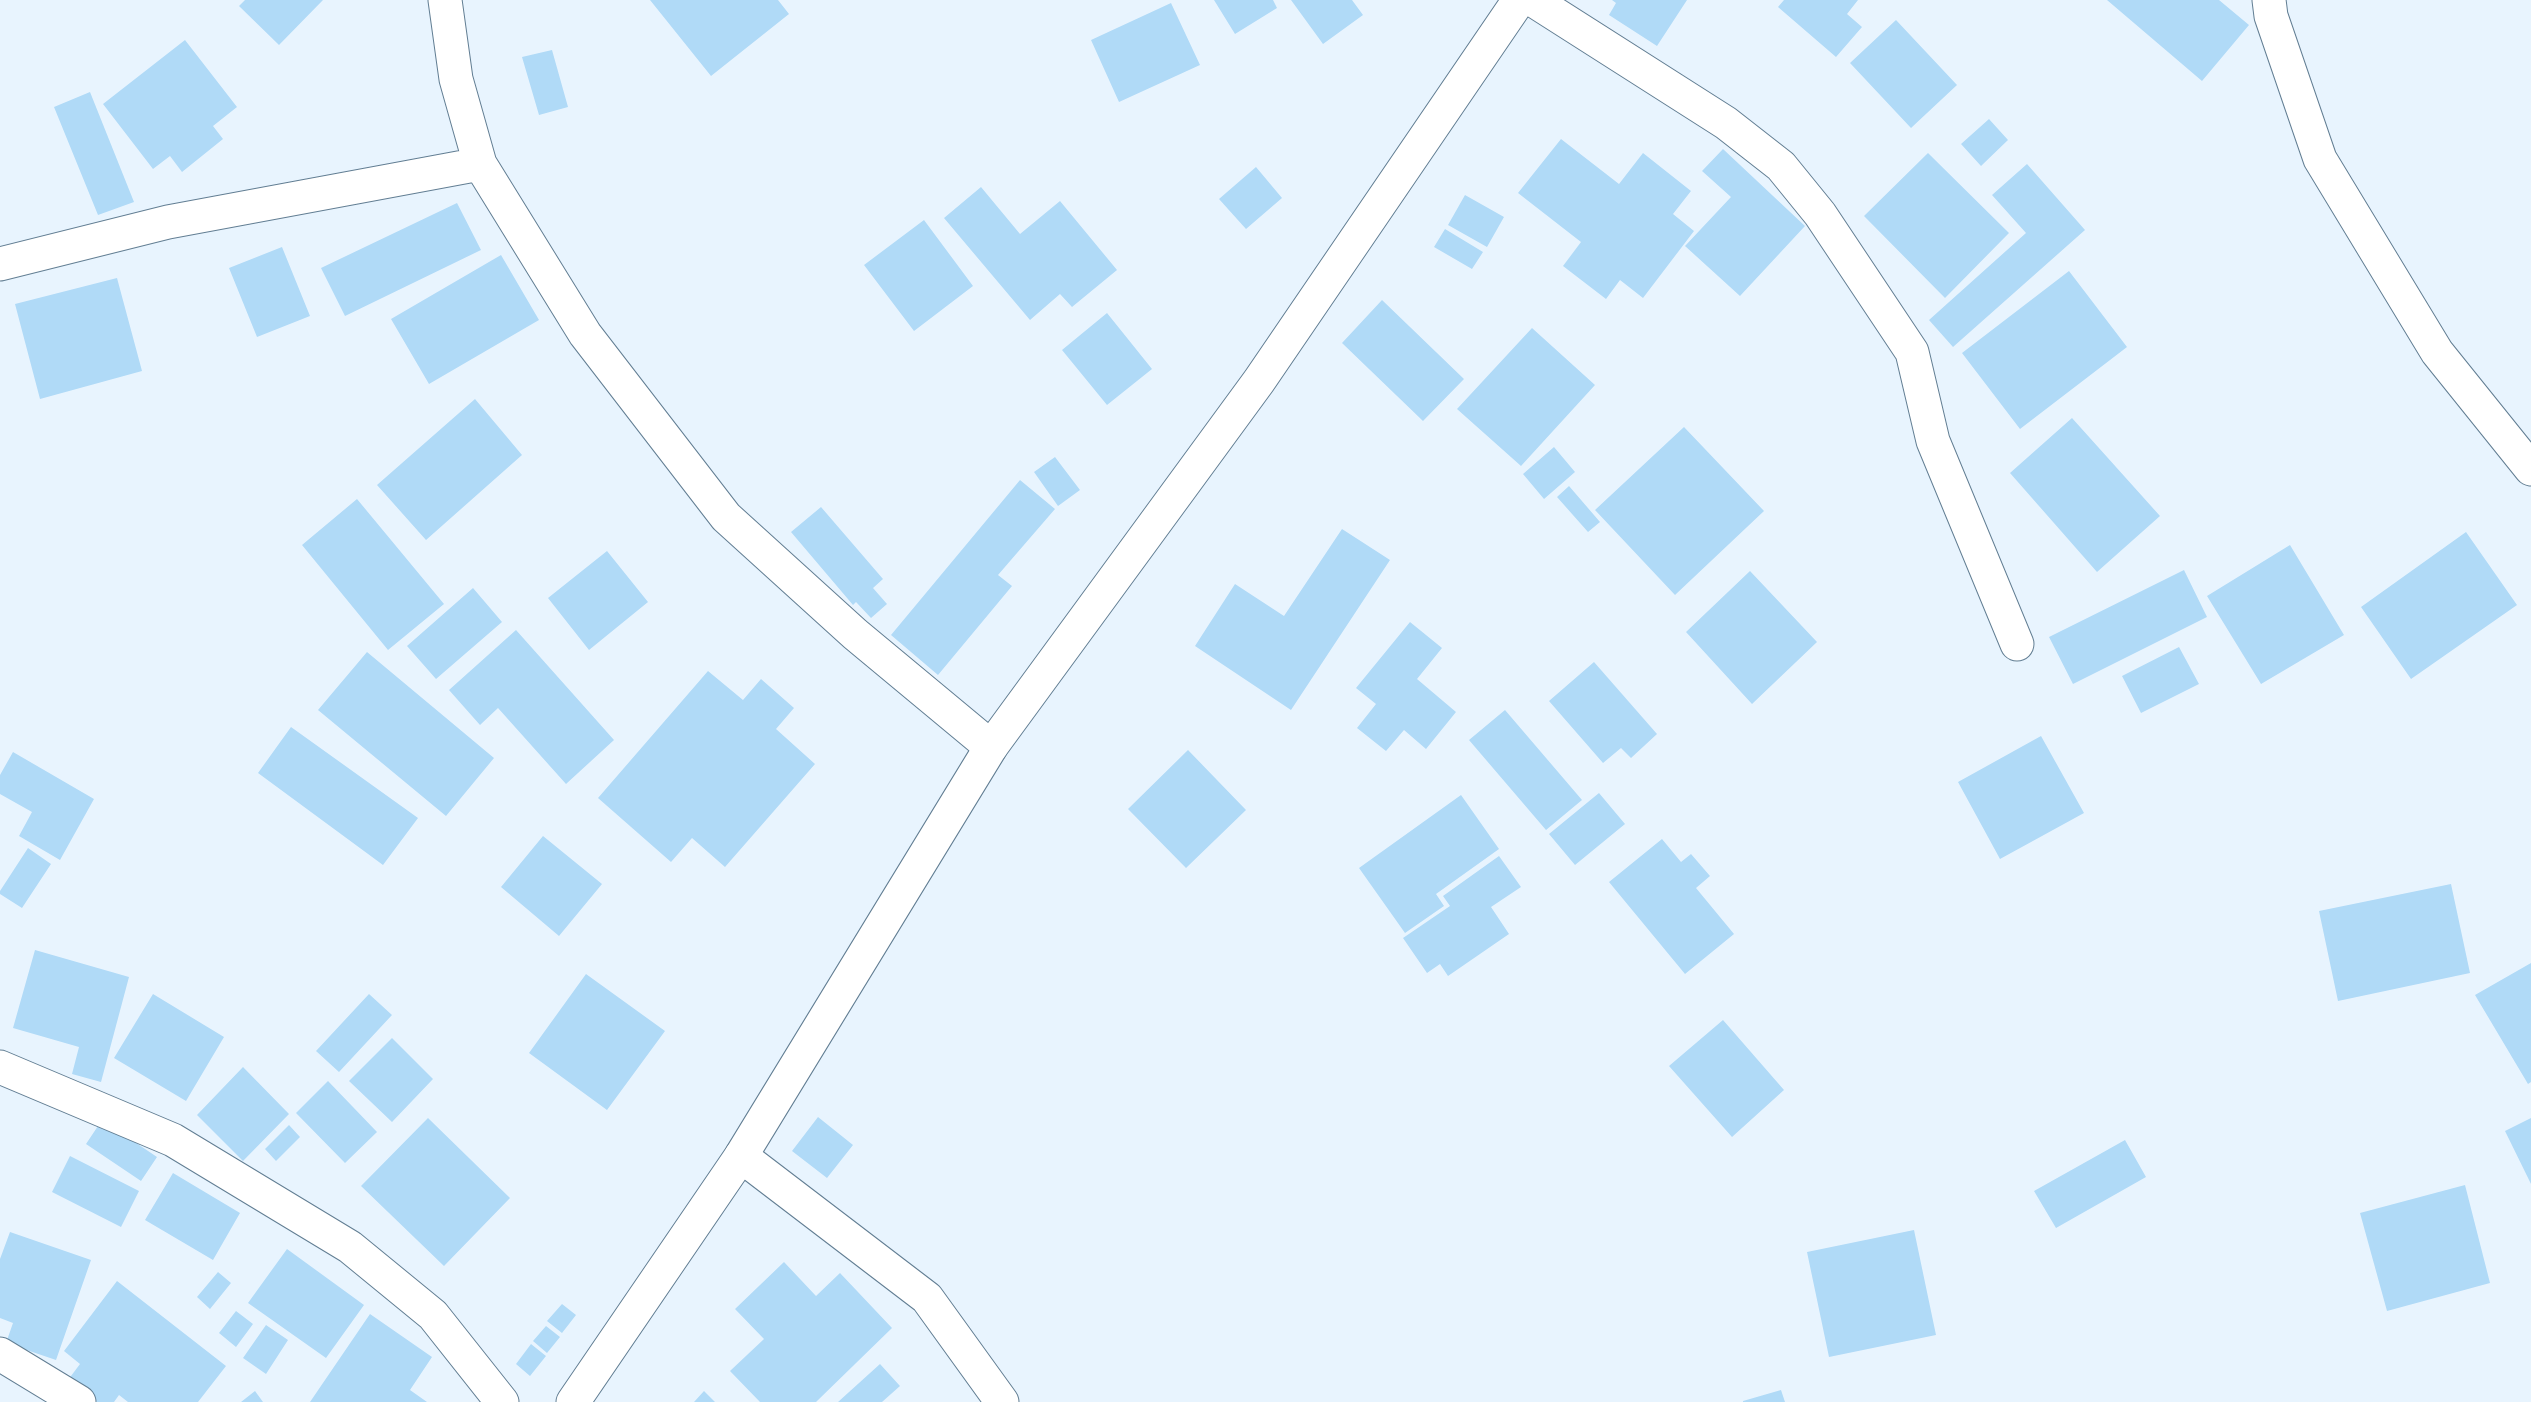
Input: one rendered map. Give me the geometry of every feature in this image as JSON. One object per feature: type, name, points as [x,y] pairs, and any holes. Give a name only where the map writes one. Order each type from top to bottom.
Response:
[{"type":"street","points":[[445,0],[456,79],[480,164],[585,334],[726,517],[855,634],[991,747]]},
{"type":"street","points":[[573,1402],[741,1156],[991,747],[1259,381],[1519,0]]},
{"type":"street","points":[[1533,0],[1726,123],[1781,166],[1820,214],[1912,352],[1933,441],[2017,644]]},
{"type":"street","points":[[2269,0],[2271,16],[2319,159],[2437,352],[2531,469]]},
{"type":"street","points":[[0,264],[168,222],[480,164]]},
{"type":"street","points":[[0,1067],[173,1140],[350,1247],[433,1315],[502,1402]]},
{"type":"street","points":[[741,1156],[927,1298],[1002,1402]]},
{"type":"street","points":[[0,1354],[79,1402]]},
{"type":"building","points":[[245,0],[323,0],[279,45],[239,6]]},
{"type":"building","points":[[650,0],[778,0],[789,14],[711,76]]},
{"type":"building","points":[[1214,0],[1273,0],[1277,8],[1235,34]]},
{"type":"building","points":[[1291,0],[1352,0],[1363,15],[1323,44]]},
{"type":"building","points":[[1612,0],[1687,0],[1657,46],[1609,15],[1616,3]]},
{"type":"building","points":[[1784,0],[1858,0],[1847,14],[1862,27],[1836,57],[1778,7]]},
{"type":"building","points":[[2107,0],[2219,0],[2249,25],[2202,81]]},
{"type":"building","points":[[1171,3],[1200,65],[1119,102],[1091,40]]},
{"type":"building","points":[[1896,20],[1957,85],[1911,128],[1850,63]]},
{"type":"building","points":[[185,40],[237,107],[213,126],[223,139],[182,172],[170,156],[153,169],[103,104]]},
{"type":"building","points":[[552,50],[568,107],[539,115],[522,57]]},
{"type":"building","points":[[90,92],[134,202],[98,215],[54,107]]},
{"type":"building","points":[[1989,119],[2008,140],[1981,166],[1961,144]]},
{"type":"building","points":[[1561,139],[1619,184],[1643,153],[1691,191],[1673,214],[1694,231],[1643,298],[1620,280],[1606,299],[1563,266],[1581,242],[1518,193]]},
{"type":"building","points":[[1723,149],[1805,226],[1740,296],[1685,246],[1731,197],[1702,171]]},
{"type":"building","points":[[1928,153],[2009,233],[1945,298],[1864,216]]},
{"type":"building","points":[[2027,164],[2085,230],[1953,347],[1929,320],[2026,233],[1992,195]]},
{"type":"building","points":[[1256,167],[1282,198],[1246,229],[1219,199]]},
{"type":"building","points":[[981,187],[1020,234],[1060,201],[1117,270],[1072,307],[1060,294],[1030,320],[944,218]]},
{"type":"building","points":[[1465,195],[1504,217],[1487,247],[1448,225]]},
{"type":"building","points":[[457,203],[481,250],[345,316],[321,268]]},
{"type":"building","points":[[924,220],[973,286],[914,331],[864,265]]},
{"type":"building","points":[[1445,229],[1483,252],[1472,269],[1434,247]]},
{"type":"building","points":[[282,247],[310,316],[257,337],[229,268]]},
{"type":"building","points":[[501,255],[539,320],[429,384],[391,319]]},
{"type":"building","points":[[2069,271],[2127,347],[2020,429],[1962,353]]},
{"type":"building","points":[[117,278],[142,371],[40,399],[15,304]]},
{"type":"building","points":[[1382,300],[1464,379],[1423,421],[1342,343]]},
{"type":"building","points":[[1107,313],[1152,369],[1107,405],[1062,350]]},
{"type":"building","points":[[1532,328],[1595,385],[1521,466],[1457,409]]},
{"type":"building","points":[[475,399],[522,455],[426,540],[377,485]]},
{"type":"building","points":[[2072,418],[2160,516],[2097,572],[2010,473]]},
{"type":"building","points":[[1684,427],[1764,511],[1675,595],[1595,510]]},
{"type":"building","points":[[1554,447],[1575,472],[1544,499],[1523,474]]},
{"type":"building","points":[[1055,457],[1080,490],[1058,506],[1034,472]]},
{"type":"building","points":[[1020,480],[1055,509],[998,575],[1012,586],[938,675],[891,635]]},
{"type":"building","points":[[1569,486],[1600,522],[1588,532],[1557,497]]},
{"type":"building","points":[[357,499],[444,604],[388,650],[302,545]]},
{"type":"building","points":[[821,507],[883,579],[873,588],[887,604],[871,618],[856,602],[853,605],[791,532]]},
{"type":"building","points":[[1342,529],[1390,560],[1291,710],[1195,646],[1235,584],[1284,616]]},
{"type":"building","points":[[2466,532],[2517,605],[2411,679],[2361,607]]},
{"type":"building","points":[[2290,545],[2344,635],[2261,684],[2207,596]]},
{"type":"building","points":[[607,551],[648,602],[589,650],[548,598]]},
{"type":"building","points":[[2184,570],[2207,617],[2073,684],[2049,637]]},
{"type":"building","points":[[1750,571],[1817,642],[1752,704],[1686,632]]},
{"type":"building","points":[[473,588],[502,622],[436,679],[407,646]]},
{"type":"building","points":[[1410,622],[1442,648],[1417,679],[1456,712],[1426,749],[1404,730],[1386,751],[1357,728],[1376,704],[1356,688]]},
{"type":"building","points":[[516,630],[614,740],[566,784],[498,708],[480,725],[449,690]]},
{"type":"building","points":[[2179,647],[2199,684],[2141,713],[2122,676]]},
{"type":"building","points":[[367,652],[494,758],[446,816],[318,710]]},
{"type":"building","points":[[1594,662],[1657,734],[1631,758],[1621,748],[1603,763],[1549,701]]},
{"type":"building","points":[[708,671],[743,700],[761,679],[794,708],[776,729],[815,764],[725,867],[692,838],[671,862],[598,798]]},
{"type":"building","points":[[1505,710],[1582,800],[1546,830],[1469,740]]},
{"type":"building","points":[[291,727],[418,818],[383,865],[258,773]]},
{"type":"building","points":[[2041,736],[2084,813],[2000,859],[1958,782]]},
{"type":"building","points":[[1188,750],[1246,810],[1186,868],[1128,809]]},
{"type":"building","points":[[13,752],[94,799],[60,860],[19,836],[32,812],[0,794],[0,775]]},
{"type":"building","points":[[1599,793],[1625,824],[1575,865],[1549,834]]},
{"type":"building","points":[[1461,795],[1499,849],[1436,894],[1444,906],[1405,933],[1359,868]]},
{"type":"building","points":[[543,836],[602,884],[559,936],[501,887]]},
{"type":"building","points":[[1662,839],[1681,862],[1691,854],[1710,876],[1696,888],[1734,934],[1685,974],[1609,882]]},
{"type":"building","points":[[28,848],[51,864],[22,908],[0,894],[0,891]]},
{"type":"building","points":[[1499,856],[1521,887],[1491,907],[1509,934],[1448,976],[1440,964],[1427,973],[1403,938],[1450,906],[1443,896]]},
{"type":"building","points":[[2451,884],[2470,973],[2338,1001],[2319,911]]},
{"type":"building","points":[[35,950],[129,977],[101,1082],[72,1074],[79,1047],[13,1028]]},
{"type":"building","points":[[2531,963],[2531,1082],[2528,1084],[2475,995]]},
{"type":"building","points":[[586,974],[665,1031],[607,1110],[529,1053]]},
{"type":"building","points":[[153,994],[224,1037],[186,1101],[114,1058]]},
{"type":"building","points":[[369,994],[392,1015],[339,1072],[316,1051]]},
{"type":"building","points":[[1723,1020],[1784,1090],[1732,1137],[1669,1066]]},
{"type":"building","points":[[392,1038],[433,1079],[392,1122],[349,1081]]},
{"type":"building","points":[[243,1067],[289,1114],[243,1161],[197,1115]]},
{"type":"building","points":[[328,1081],[377,1132],[345,1163],[296,1113]]},
{"type":"building","points":[[818,1117],[853,1145],[827,1178],[792,1151]]},
{"type":"building","points":[[428,1118],[510,1198],[444,1266],[361,1186]]},
{"type":"building","points":[[2531,1118],[2531,1184],[2505,1131]]},
{"type":"building","points":[[102,1120],[157,1157],[141,1181],[86,1144]]},
{"type":"building","points":[[289,1125],[300,1137],[276,1161],[265,1149]]},
{"type":"building","points":[[2125,1140],[2146,1177],[2056,1228],[2034,1191]]},
{"type":"building","points":[[70,1156],[139,1191],[121,1227],[52,1192]]},
{"type":"building","points":[[173,1173],[240,1213],[213,1260],[145,1220]]},
{"type":"building","points":[[2465,1185],[2490,1283],[2387,1311],[2360,1213]]},
{"type":"building","points":[[1914,1230],[1936,1335],[1829,1357],[1807,1252]]},
{"type":"building","points":[[10,1232],[91,1260],[56,1360],[6,1343],[13,1323],[0,1318],[0,1259]]},
{"type":"building","points":[[287,1249],[364,1305],[326,1358],[248,1303]]},
{"type":"building","points":[[784,1262],[816,1296],[840,1273],[892,1328],[816,1402],[760,1402],[730,1371],[764,1339],[735,1309]]},
{"type":"building","points":[[218,1272],[231,1283],[210,1309],[197,1297]]},
{"type":"building","points":[[117,1281],[226,1366],[198,1402],[128,1402],[119,1395],[114,1402],[97,1402],[68,1380],[80,1364],[64,1351]]},
{"type":"building","points":[[562,1304],[576,1315],[562,1333],[547,1321]]},
{"type":"building","points":[[236,1311],[253,1324],[236,1347],[219,1333]]},
{"type":"building","points":[[370,1314],[432,1357],[410,1390],[427,1402],[310,1402]]},
{"type":"building","points":[[266,1325],[288,1340],[266,1374],[243,1358]]},
{"type":"building","points":[[546,1326],[560,1337],[547,1353],[533,1341]]},
{"type":"building","points":[[531,1344],[546,1356],[530,1376],[516,1364]]},
{"type":"building","points":[[880,1364],[900,1386],[882,1402],[838,1402]]},
{"type":"building","points":[[1781,1390],[1785,1402],[1743,1402],[1743,1401]]},
{"type":"building","points":[[255,1391],[263,1402],[241,1402]]},
{"type":"building","points":[[704,1391],[715,1402],[694,1402]]}]
